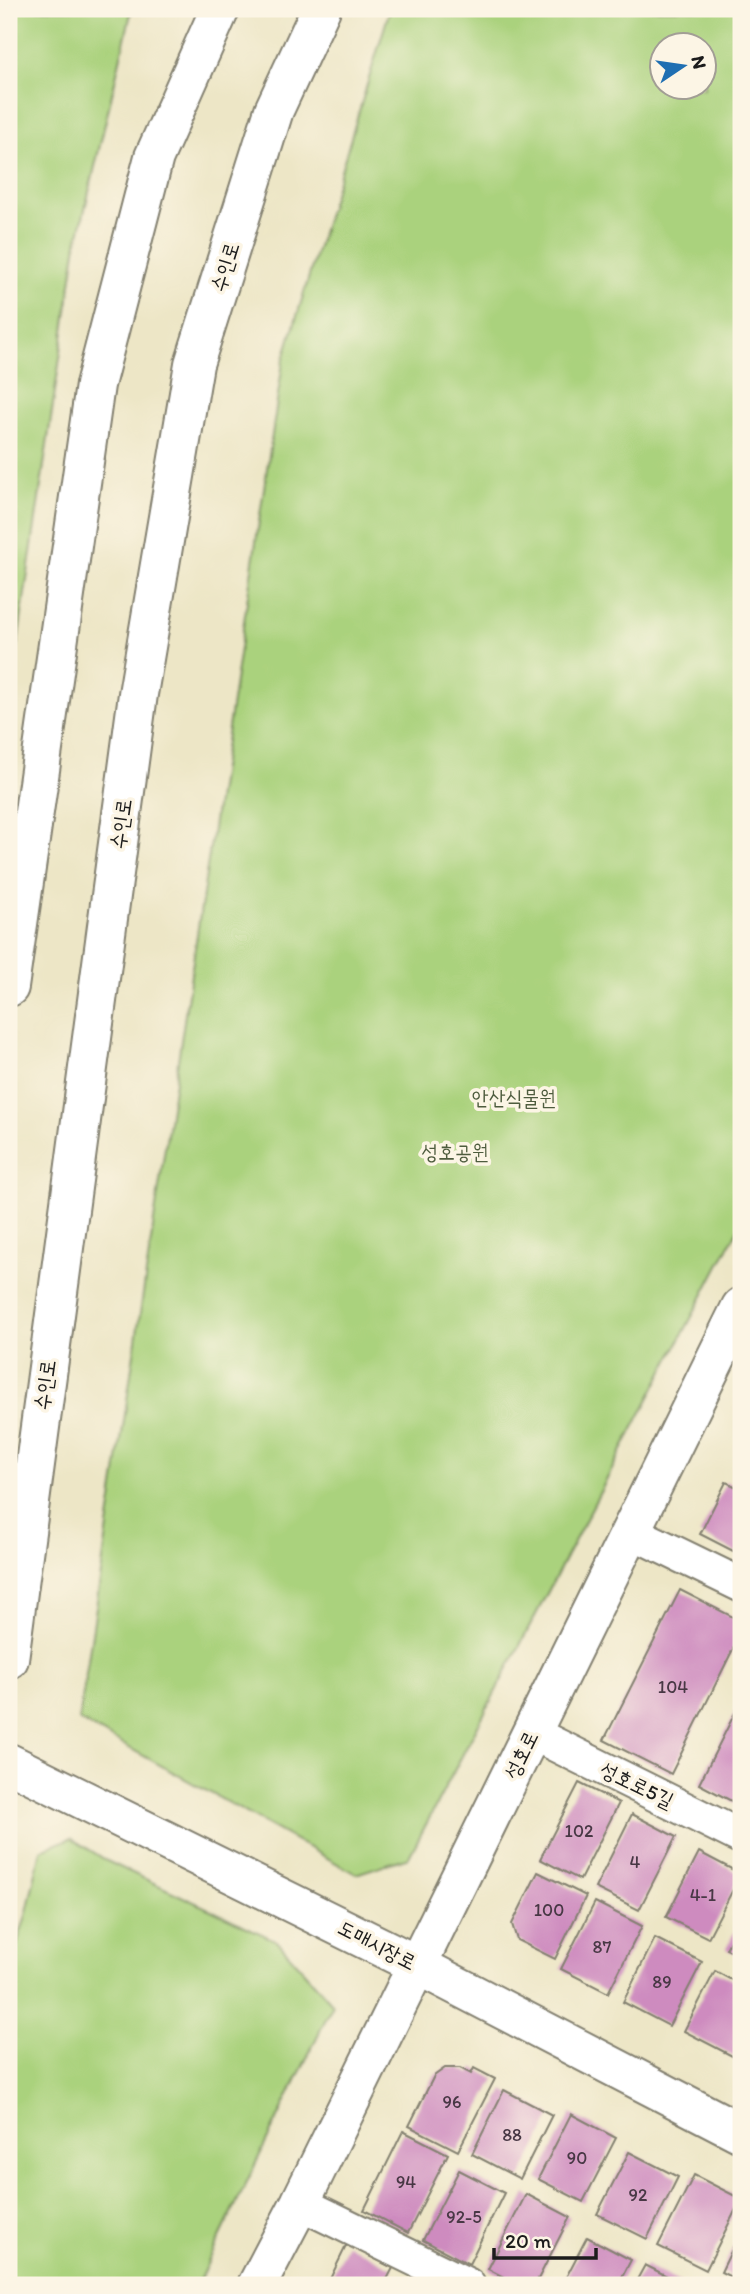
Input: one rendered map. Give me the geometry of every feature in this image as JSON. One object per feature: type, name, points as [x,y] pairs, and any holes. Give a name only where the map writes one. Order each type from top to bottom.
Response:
[{"type":"main road","points":[[9,987],[95,385],[154,157],[196,9]]},
{"type":"main road","points":[[154,157],[220,9]]},
{"type":"main road","name":"수인로","points":[[9,1659],[138,694],[194,364],[274,110],[321,9]]},
{"type":"main road","name":"성호로","points":[[257,2285],[300,2203],[741,1307]]},
{"type":"main road","name":"도매시장로","points":[[9,1763],[417,1965],[741,2133]]},
{"type":"street","points":[[632,1532],[741,1585]]},
{"type":"street","name":"성호로5길","points":[[532,1733],[741,1838]]},
{"type":"street","points":[[300,2203],[468,2285]]},
{"type":"green space","points":[[9,9],[132,9],[77,243],[9,701]]},
{"type":"green space","name":"성호공원","points":[[390,9],[741,9],[741,1223],[409,1857],[356,1874],[79,1720],[283,362]]},
{"type":"green space","points":[[71,1838],[109,1862],[277,1941],[333,2004],[197,2285],[9,2285],[9,1971],[27,1912],[41,1850]]},
{"type":"building","points":[[726,1482],[741,1489],[741,1555],[700,1534]]},
{"type":"building","points":[[680,1590],[741,1621],[741,1633],[671,1774],[604,1740]]},
{"type":"building","points":[[741,1701],[741,1806],[699,1784]]},
{"type":"building","points":[[579,1783],[619,1803],[580,1880],[540,1859]]},
{"type":"building","points":[[632,1814],[676,1837],[639,1910],[595,1888]]},
{"type":"building","points":[[699,1852],[741,1874],[708,1938],[666,1917]]},
{"type":"building","points":[[538,1872],[586,1896],[555,1959],[517,1940],[512,1924]]},
{"type":"building","points":[[595,1902],[642,1926],[608,1993],[561,1969]]},
{"type":"building","points":[[741,1918],[741,1956],[726,1949]]},
{"type":"building","points":[[655,1938],[702,1962],[669,2026],[623,2002]]},
{"type":"building","points":[[715,1971],[741,1985],[741,2051],[738,2059],[684,2031]]},
{"type":"building","points":[[445,2068],[460,2068],[471,2074],[474,2068],[495,2079],[458,2151],[409,2126],[434,2076]]},
{"type":"building","points":[[504,2090],[552,2115],[520,2179],[472,2154]]},
{"type":"building","points":[[571,2114],[616,2138],[583,2202],[538,2179]]},
{"type":"building","points":[[403,2131],[448,2154],[408,2233],[364,2210]]},
{"type":"building","points":[[629,2152],[678,2177],[647,2239],[597,2214]]},
{"type":"building","points":[[459,2170],[504,2193],[469,2264],[423,2240]]},
{"type":"building","points":[[694,2175],[741,2199],[706,2270],[658,2246]]},
{"type":"building","points":[[526,2194],[570,2217],[535,2285],[519,2285],[488,2269]]},
{"type":"building","points":[[741,2231],[741,2282],[721,2272]]},
{"type":"building","points":[[587,2237],[631,2260],[618,2285],[562,2285]]},
{"type":"building","points":[[347,2244],[393,2268],[384,2285],[327,2285]]},
{"type":"building","points":[[645,2265],[685,2285],[634,2285]]},
{"type":"park label","name":"안산식물원","points":[[514,1098]]}]
